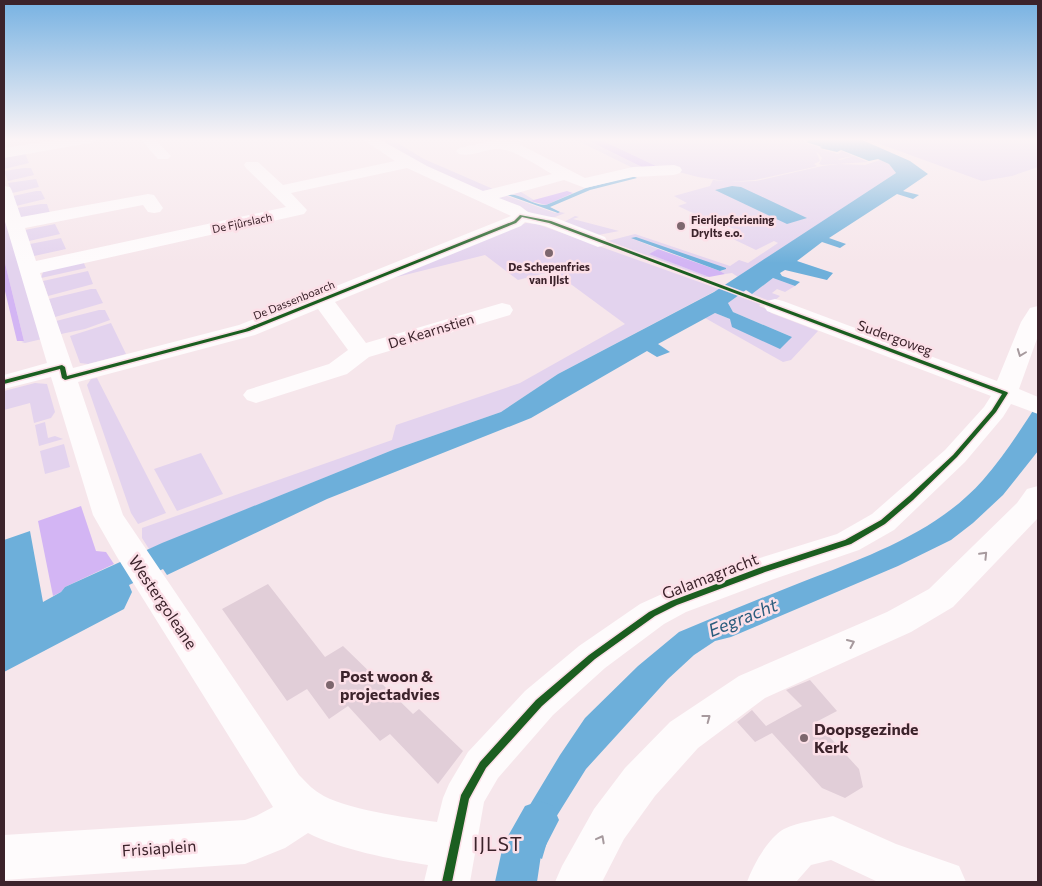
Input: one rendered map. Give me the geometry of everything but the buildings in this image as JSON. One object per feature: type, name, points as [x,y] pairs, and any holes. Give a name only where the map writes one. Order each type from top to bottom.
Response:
[{"type":"street","points":[[268,180],[279,191],[328,180]]},
{"type":"street","points":[[446,180],[514,210],[520,213],[521,216],[550,222],[598,240]]},
{"type":"street","points":[[481,197],[545,180]]},
{"type":"street","points":[[579,180],[585,183],[597,180]]},
{"type":"street","name":"Westergoleane","points":[[4,191],[64,372],[108,515],[137,563],[284,789],[304,808],[329,821],[406,840],[451,865]]},
{"type":"street","name":"De Fjûrslach","points":[[29,269],[298,210],[279,191]]},
{"type":"street","points":[[15,224],[148,199],[154,208]]},
{"type":"street","name":"De Dassenboarch","points":[[4,382],[64,372],[247,330],[515,222],[521,216]]},
{"type":"street","points":[[322,300],[361,352]]},
{"type":"street","name":"Sudergoweg","points":[[776,306],[1026,401]]},
{"type":"street","name":"De Kearnstien","points":[[256,394],[338,369],[361,352],[502,310]]},
{"type":"street","name":"Galamagracht","points":[[451,865],[464,798],[483,765],[539,703],[592,657],[652,614],[674,603],[762,570],[848,542],[882,522],[911,498],[955,456],[994,411],[1026,401],[1032,322],[1038,313]]},
{"type":"street","points":[[578,882],[609,824],[640,782],[684,735],[752,687],[899,622],[941,598],[1028,510],[1038,496]]},
{"type":"street","name":"Frisiaplein","points":[[4,858],[245,842],[264,836],[289,823],[304,808]]},
{"type":"street","points":[[770,882],[773,874],[798,846],[833,838],[891,865],[944,882]]},
{"type":"shaded area","points":[[37,180],[39,187],[12,193],[8,183]]},
{"type":"shaded area","points":[[451,180],[473,180],[493,189],[479,192]]},
{"type":"shaded area","points":[[713,180],[725,181],[721,180],[750,180],[728,182],[885,180],[738,277],[732,273],[725,274],[720,271],[724,271],[631,238],[658,249],[650,254],[709,277],[704,277],[608,241],[635,234],[730,266],[739,260],[748,263],[778,243],[774,241],[756,250],[733,239],[745,234],[717,221],[712,222],[678,206],[687,203],[674,196],[710,186]]},
{"type":"shaded area","points":[[41,191],[45,199],[16,206],[13,196]]},
{"type":"shaded area","points":[[567,191],[573,193],[546,205],[530,201]]},
{"type":"shaded area","points":[[521,192],[534,200],[530,201],[513,194],[507,196],[555,213],[565,213],[555,217],[543,218],[498,199],[500,195]]},
{"type":"shaded area","points":[[47,204],[50,213],[21,218],[17,208]]},
{"type":"shaded area","points":[[575,216],[579,217],[573,219],[619,231],[593,236],[564,222]]},
{"type":"shaded area","points":[[4,217],[42,339],[25,343],[21,342],[24,341],[4,259]]},
{"type":"shaded area","points":[[526,223],[537,224],[719,289],[558,374],[501,412],[395,449],[149,549],[142,538],[142,528],[392,440],[396,425],[520,383],[625,324],[553,271],[518,280],[485,255],[373,283]]},
{"type":"shaded area","points":[[55,224],[60,234],[29,241],[25,230]]},
{"type":"shaded area","points":[[61,238],[66,249],[34,256],[30,244]]},
{"type":"shaded area","points":[[658,249],[725,274],[709,277],[649,254]]},
{"type":"shaded area","points":[[4,259],[24,341],[17,341],[4,287]]},
{"type":"shaded area","points":[[83,261],[86,268],[41,278],[43,272]]},
{"type":"shaded area","points":[[88,271],[93,284],[48,296],[43,281]]},
{"type":"shaded area","points":[[773,278],[795,286],[785,292],[777,289],[772,293],[780,296],[774,301],[801,313],[752,294]]},
{"type":"shaded area","points":[[96,289],[103,303],[55,317],[49,299]]},
{"type":"shaded area","points":[[738,296],[761,304],[759,306],[769,310],[771,313],[818,331],[791,360],[783,362],[705,318],[715,313],[792,337],[733,312],[728,303]]},
{"type":"shaded area","points":[[105,310],[110,320],[85,329],[61,334],[56,321]]},
{"type":"shaded area","points":[[111,323],[126,354],[88,364],[80,363],[70,336]]},
{"type":"shaded area","points":[[97,378],[166,513],[138,524],[131,513],[87,385],[91,379]]},
{"type":"shaded area","points":[[35,383],[47,384],[55,412],[51,418],[34,423],[30,403],[4,410],[4,391]]},
{"type":"shaded area","points":[[45,422],[48,438],[55,436],[63,439],[39,446],[35,425]]},
{"type":"shaded area","points":[[64,444],[70,467],[45,474],[40,451]]},
{"type":"shaded area","points":[[201,453],[223,494],[177,511],[154,469]]},
{"type":"shaded area","points":[[81,506],[96,551],[106,552],[114,564],[65,587],[61,592],[53,596],[38,521]]},
{"type":"water","points":[[616,180],[628,180],[590,190],[550,207],[560,212],[558,213],[507,195],[517,195],[541,205],[546,205],[586,188]]},
{"type":"water","points":[[885,180],[919,180],[903,191],[919,195],[913,199],[897,194],[829,238],[846,244],[840,248],[822,242],[797,261],[833,273],[827,280],[785,270],[780,273],[782,276],[800,282],[795,286],[773,278],[752,294],[746,290],[728,303],[733,312],[792,337],[780,349],[732,327],[730,319],[715,313],[658,344],[670,352],[657,357],[647,351],[531,418],[327,499],[167,575],[163,569],[129,585],[132,592],[124,609],[4,672],[4,540],[30,531],[43,602],[61,592],[65,587],[162,543],[395,449],[501,412],[558,374],[714,292]]},
{"type":"water","points":[[732,186],[741,187],[807,218],[787,224],[715,190]]},
{"type":"water","points":[[636,237],[726,269],[720,271],[631,238]]},
{"type":"water","points":[[1038,403],[1038,451],[1003,495],[973,523],[951,540],[898,566],[731,637],[715,641],[694,655],[668,679],[586,769],[553,822],[542,859],[507,843],[560,755],[585,718],[638,666],[679,632],[875,553],[899,542],[944,515],[964,499],[991,471]]},
{"type":"waterway","name":"Eegracht","points":[[516,882],[522,850],[539,820]]},
{"type":"cycle path","points":[[4,382],[62,367],[65,378],[247,330],[515,222],[521,216],[550,222],[1005,393],[994,411],[955,456],[883,522],[848,542],[762,570],[674,603],[652,614],[592,657],[539,703],[483,765],[464,798],[447,882]]},
{"type":"place","name":"Fierljepferiening Drylts e.o.","points":[[681,226]]},
{"type":"place","name":"De Schepenfries van IJlst","points":[[549,253]]},
{"type":"place","name":"Post woon & projectadvies","points":[[330,685]]},
{"type":"place","name":"Doopsgezinde Kerk","points":[[804,738]]},
{"type":"district","name":"IJLST","points":[[498,844]]}]
